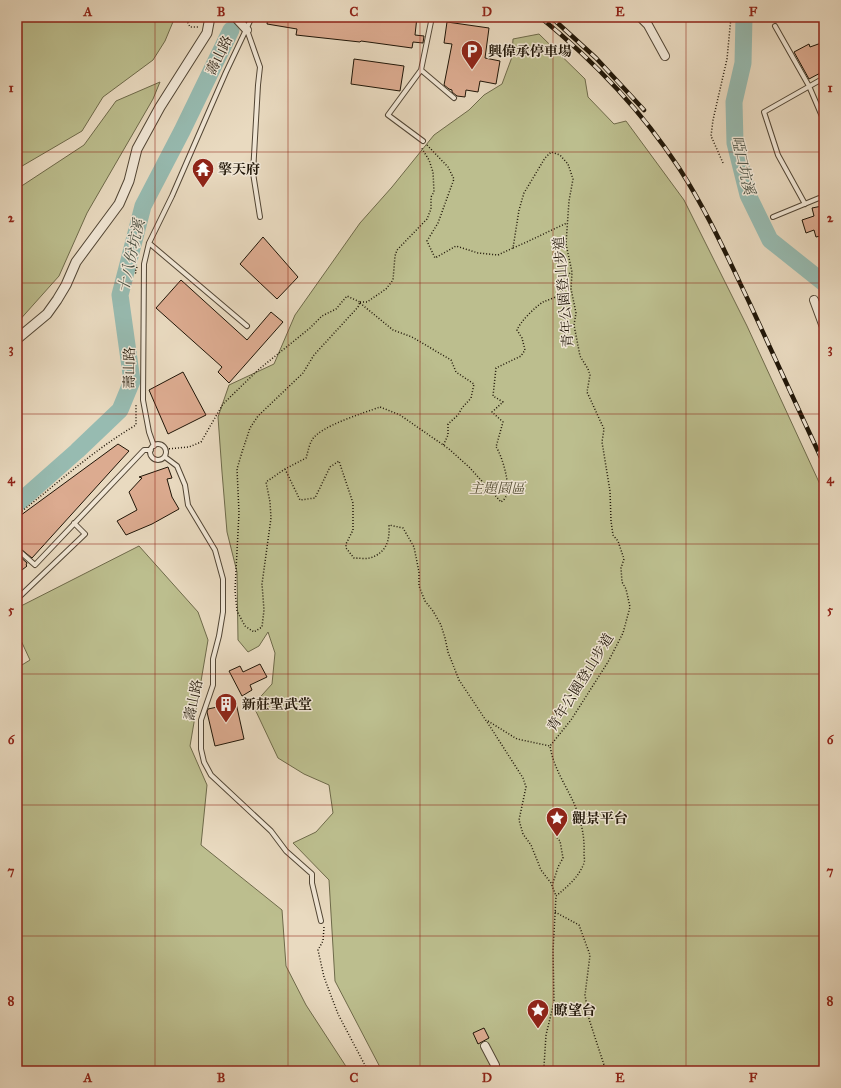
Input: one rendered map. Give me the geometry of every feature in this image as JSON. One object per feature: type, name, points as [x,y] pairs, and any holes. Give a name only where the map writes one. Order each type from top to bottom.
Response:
[{"type":"street","name":"壽山路","points":[[17,339],[47,314],[66,285],[76,262],[119,204],[129,180],[137,149],[160,107],[207,33],[210,17]]},
{"type":"street","points":[[235,17],[247,30]]},
{"type":"street","points":[[640,17],[648,25],[665,56]]},
{"type":"street","points":[[814,300],[824,327]]},
{"type":"street","points":[[485,1046],[495,1065],[495,1071]]},
{"type":"lane","points":[[247,30],[252,17]]},
{"type":"lane","points":[[423,141],[388,114],[421,70],[432,17]]},
{"type":"lane","points":[[775,26],[809,86],[824,121]]},
{"type":"lane","name":"壽山路","points":[[247,30],[260,67],[253,173],[260,217]]},
{"type":"lane","name":"壽山路","points":[[247,30],[226,72],[172,196],[149,243],[144,264],[143,400],[152,448],[151,455],[156,460],[161,460],[165,457],[177,466],[185,485],[188,505],[215,550],[223,579],[224,612],[212,659],[212,685],[201,720],[201,749],[204,762],[211,775],[271,831],[286,851],[312,874],[312,883],[322,920]]},
{"type":"lane","points":[[421,70],[454,98]]},
{"type":"lane","points":[[805,204],[778,155],[764,112],[824,78]]},
{"type":"lane","points":[[773,218],[824,196]]},
{"type":"lane","points":[[149,243],[247,326]]},
{"type":"lane","points":[[17,550],[35,565],[144,450],[159,444],[166,449],[165,457]]},
{"type":"lane","points":[[17,599],[85,534],[74,523]]},
{"type":"path","points":[[184,17],[190,27],[209,27]]},
{"type":"path","points":[[723,163],[712,136],[713,120],[727,59],[731,17]]},
{"type":"path","points":[[360,302],[367,302],[386,289],[393,280],[397,250],[427,219],[431,209],[431,197],[434,192],[434,185],[431,165],[419,145],[423,141],[448,167],[454,179],[438,223],[427,241],[435,258],[456,246],[478,253],[498,254],[568,223]]},
{"type":"path","name":"青年公園登山步道","points":[[513,248],[519,210],[524,193],[545,158],[551,152],[560,155],[568,164],[573,179],[569,201],[566,244],[572,272],[571,289],[576,313],[574,325],[580,356],[590,375],[587,392],[604,429],[602,442],[610,491],[613,535],[618,541],[624,558],[621,568],[622,582],[626,589],[630,607],[623,633],[608,662],[571,720],[550,746],[551,754],[558,774],[572,798],[578,813],[585,839],[584,862],[571,883],[556,896]]},
{"type":"path","points":[[360,302],[358,307],[314,355],[303,373],[258,416],[250,428],[242,452],[237,470],[239,513],[235,590],[237,611],[244,626],[254,632],[262,627],[264,610],[262,584],[270,518],[270,502],[266,482],[285,469],[306,458],[312,439],[319,432],[337,423],[380,407],[400,415],[449,449],[469,467],[501,502],[505,499],[507,494],[507,481],[501,457],[496,447],[503,422],[492,412],[503,402],[493,396],[496,368],[521,356],[525,350],[522,338],[517,330],[520,323],[541,303],[556,296],[564,289],[566,278],[572,272]]},
{"type":"path","points":[[166,449],[189,447],[200,442],[223,404],[258,370],[310,328],[322,316],[336,309],[347,296],[360,302],[393,330],[412,337],[451,360],[456,372],[474,384],[471,398],[458,415],[448,424],[448,436],[443,446]]},
{"type":"path","points":[[285,469],[300,500],[316,498],[330,467],[338,460],[353,503],[352,530],[346,544],[346,548],[354,558],[369,558],[384,550],[390,537],[389,525],[403,528],[414,547],[419,572],[419,586],[425,602],[433,611],[441,625],[446,638],[448,652],[459,680],[523,778],[526,787],[519,820],[523,834],[531,845],[541,870],[552,886],[556,896],[553,950],[554,1002],[546,1035],[545,1071]]},
{"type":"path","points":[[487,721],[517,739],[550,746]]},
{"type":"path","points":[[552,886],[563,856],[560,840],[557,838]]},
{"type":"path","points":[[555,912],[579,925],[590,955],[585,995],[589,1019],[606,1071]]},
{"type":"path","points":[[322,920],[324,925],[323,941],[318,950],[324,977],[338,1014],[368,1071]]},
{"type":"green space","points":[[17,17],[175,17],[165,41],[153,60],[103,97],[82,131],[17,169]]},
{"type":"green space","name":"主題園區","points":[[539,34],[585,79],[588,97],[614,124],[626,121],[684,200],[747,326],[824,493],[824,1071],[382,1071],[335,981],[329,880],[293,843],[316,832],[333,813],[329,785],[304,774],[278,758],[253,705],[272,684],[275,653],[268,632],[259,646],[248,652],[238,640],[237,572],[227,532],[218,417],[229,385],[274,364],[295,315],[360,223],[392,187],[434,135],[469,110],[484,95],[502,84],[512,57],[513,39]]},
{"type":"green space","points":[[160,82],[153,99],[87,213],[59,276],[17,323],[17,189],[84,145],[116,101]]},
{"type":"green space","points":[[139,546],[198,612],[208,640],[190,746],[207,785],[201,845],[282,910],[286,966],[306,1005],[349,1071],[17,1071],[17,668],[30,660],[17,632],[17,608]]},
{"type":"building","points":[[268,17],[417,17],[415,35],[424,36],[423,43],[413,42],[412,48],[361,41],[296,35],[297,29],[267,24]]},
{"type":"building","points":[[447,22],[489,28],[485,58],[500,61],[496,84],[480,81],[478,92],[466,90],[465,97],[457,96],[452,92],[452,90],[444,85],[452,44],[444,43]]},
{"type":"building","points":[[824,42],[824,71],[809,79],[794,52],[809,44],[810,47]]},
{"type":"building","points":[[354,59],[404,66],[400,91],[351,84]]},
{"type":"building","points":[[822,206],[824,213],[824,235],[816,237],[814,230],[806,233],[802,220],[814,216],[812,208]]},
{"type":"building","points":[[263,237],[298,277],[277,299],[240,264]]},
{"type":"building","points":[[181,280],[247,340],[271,312],[283,322],[229,383],[218,372],[222,367],[156,308]]},
{"type":"building","points":[[183,372],[206,415],[168,434],[149,390]]},
{"type":"building","points":[[118,444],[129,451],[32,558],[17,546],[17,518]]},
{"type":"building","points":[[168,467],[172,478],[167,479],[172,497],[179,509],[152,524],[126,535],[117,521],[137,510],[129,492],[142,478],[139,477]]},
{"type":"building","points":[[17,554],[27,563],[27,566],[17,574]]},
{"type":"building","points":[[260,664],[267,677],[250,685],[252,690],[242,696],[229,671],[240,666],[243,672]]},
{"type":"building","name":"新莊聖武堂","points":[[236,703],[244,739],[215,746],[207,712],[208,709]]},
{"type":"building","points":[[484,1028],[489,1038],[478,1044],[473,1033]]},
{"type":"waterway","name":"啞口坑溪","points":[[744,17],[743,63],[734,102],[735,143],[748,195],[770,240],[824,283]]},
{"type":"waterway","name":"十八份坑溪","points":[[17,504],[77,451],[120,410],[132,381],[120,295],[143,206],[182,131],[231,30]]},
{"type":"railway","points":[[540,17],[560,33],[615,87],[649,126],[679,168],[699,201],[725,252],[824,464]]},
{"type":"railway","points":[[551,17],[596,58],[644,110]]},
{"type":"place","name":"興偉承停車場","points":[[472,70]]},
{"type":"place","name":"擎天府","points":[[203,188]]},
{"type":"place","name":"新莊聖武堂","points":[[226,724]]},
{"type":"place","name":"觀景平台","points":[[557,838]]},
{"type":"place","name":"瞭望台","points":[[538,1030]]}]
